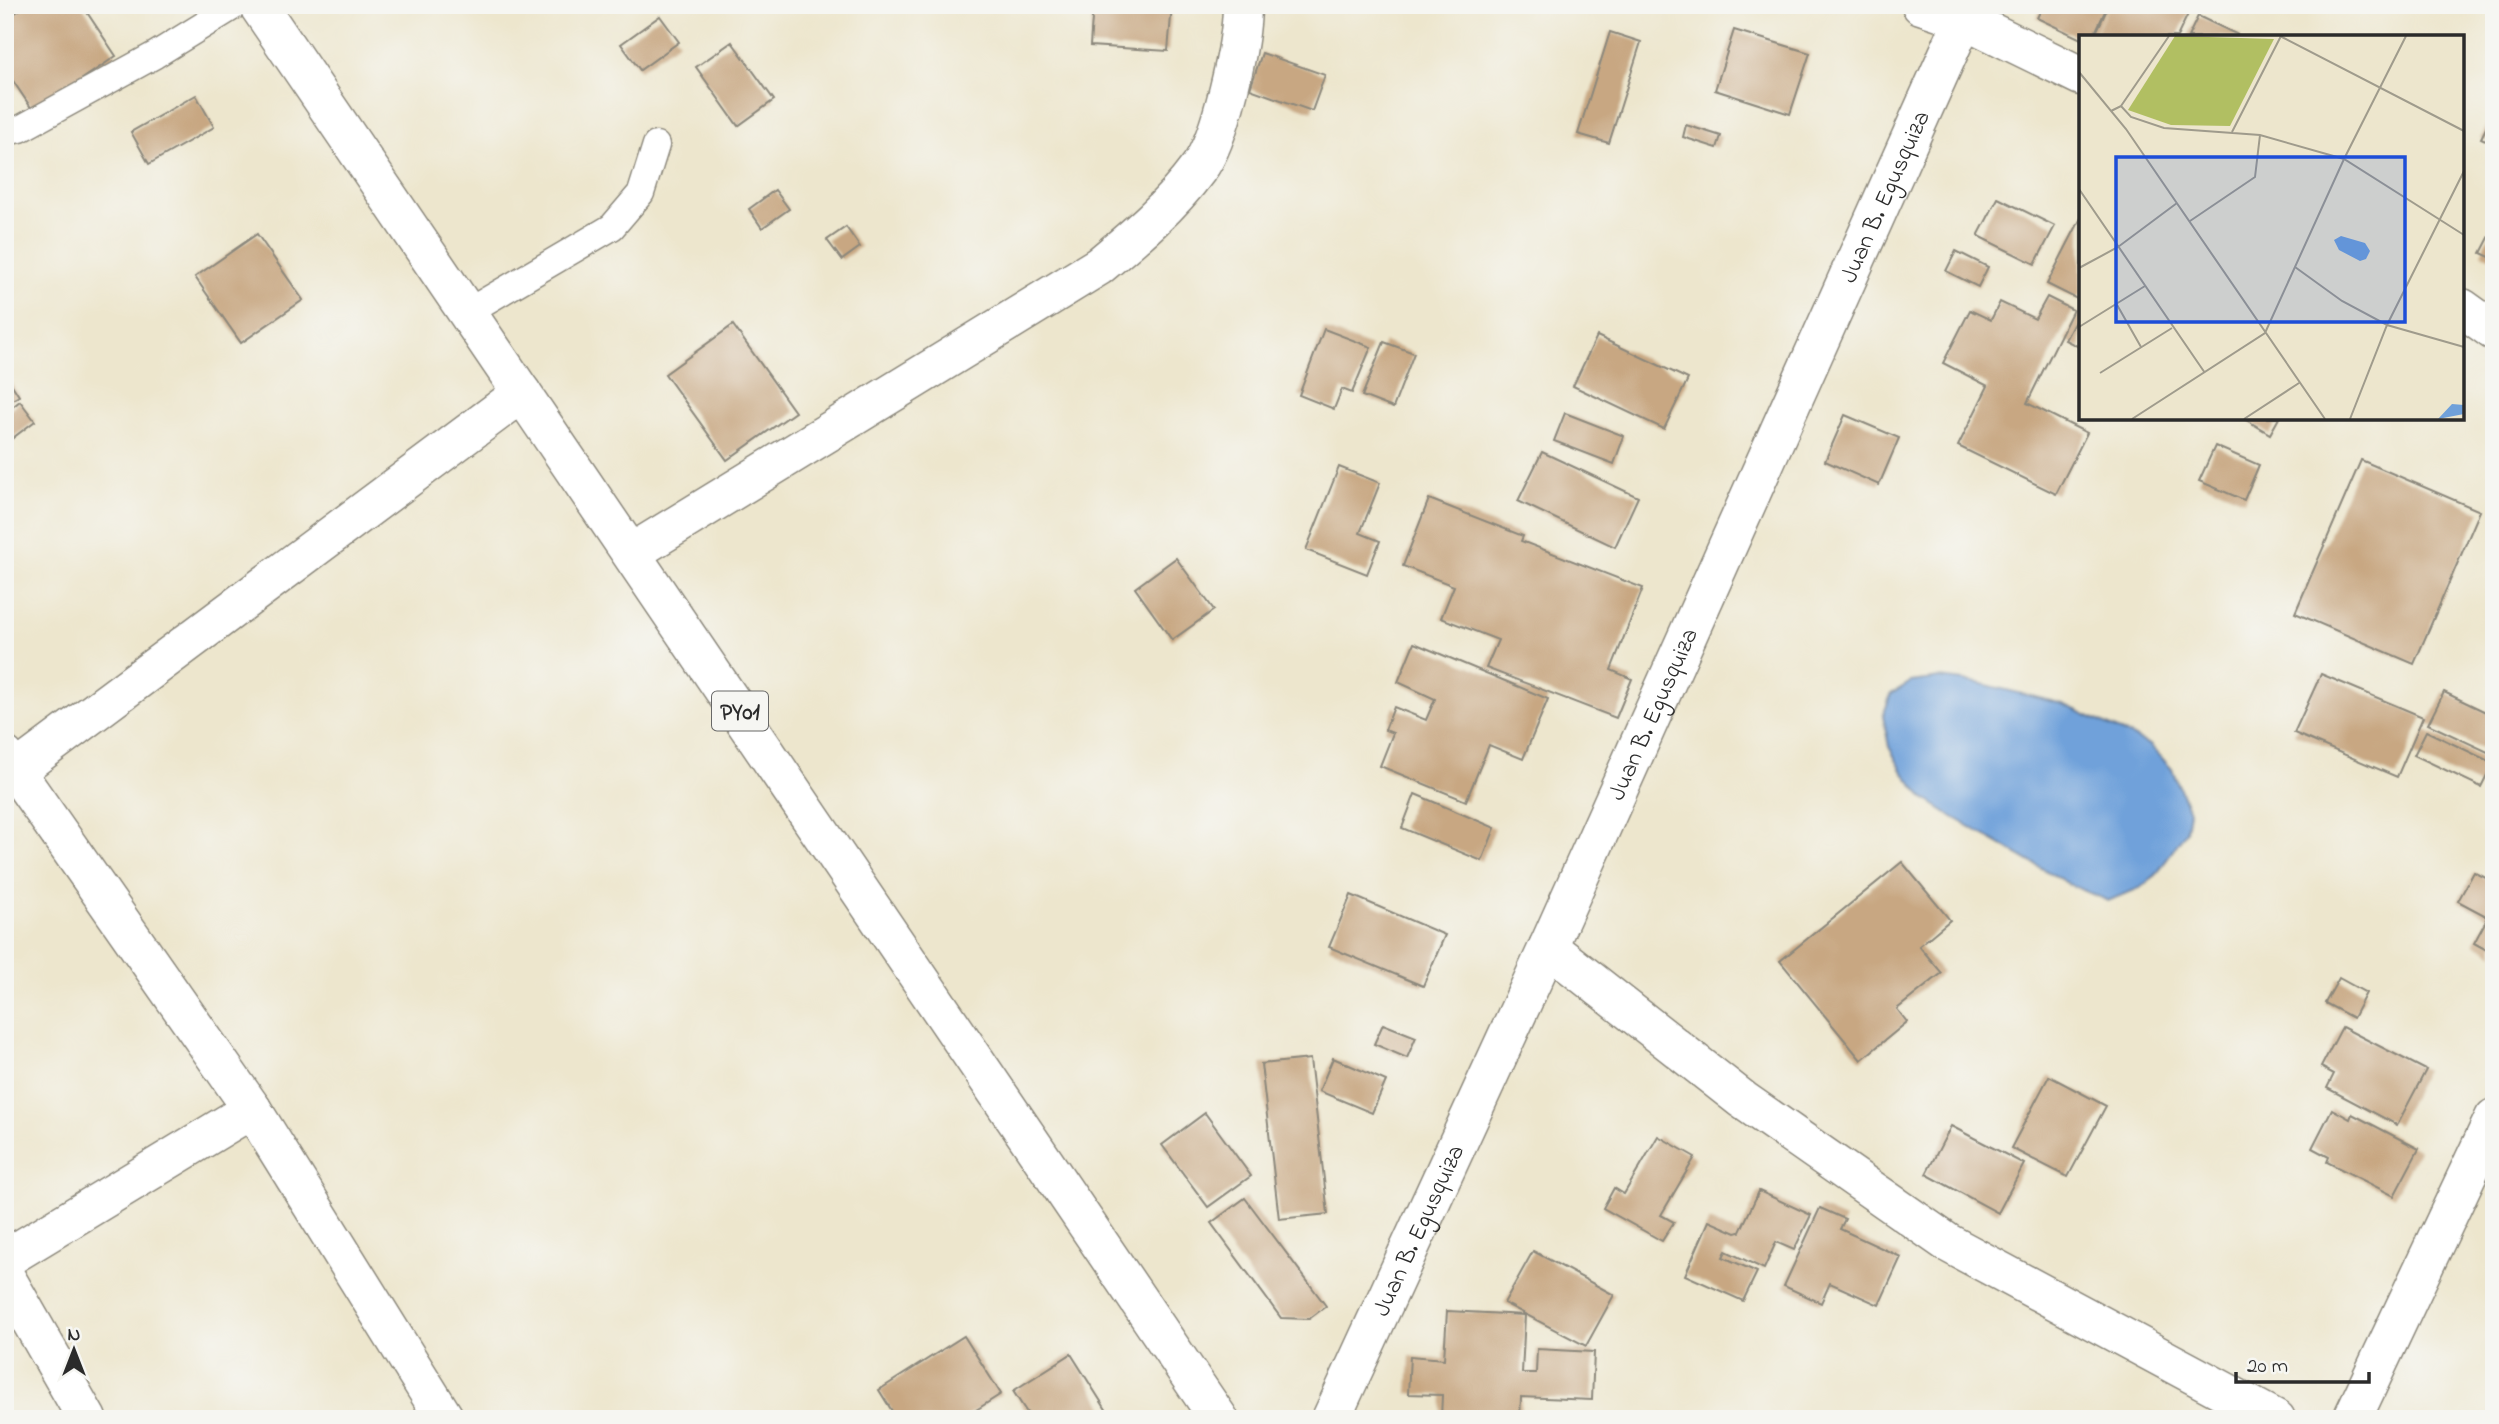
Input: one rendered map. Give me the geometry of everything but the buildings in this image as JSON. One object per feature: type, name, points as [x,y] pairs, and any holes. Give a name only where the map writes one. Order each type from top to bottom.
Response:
[{"type":"main road","name":"PY01","points":[[258,5],[633,552],[1219,1419]]},
{"type":"main road","points":[[633,552],[1087,273],[1153,222],[1200,167],[1225,103],[1242,29],[1242,5]]},
{"type":"main road","points":[[1922,5],[1967,12],[2079,75]]},
{"type":"main road","name":"Juan B. Egusquiza","points":[[1331,1419],[1548,947],[1967,12]]},
{"type":"main road","points":[[2464,309],[2494,331]]},
{"type":"main road","points":[[445,1419],[252,1109],[9,769],[522,393]]},
{"type":"main road","points":[[1548,947],[1743,1100],[1948,1243],[2276,1419]]},
{"type":"main road","points":[[5,1259],[252,1109]]},
{"type":"main road","points":[[2352,1419],[2494,1118]]},
{"type":"main road","points":[[5,1276],[87,1419]]},
{"type":"lane","points":[[5,132],[20,129],[155,55],[236,5]]},
{"type":"lane","points":[[469,311],[612,227],[641,193],[656,145]]},
{"type":"water","points":[[1940,678],[1978,683],[2063,704],[2150,745],[2172,769],[2189,811],[2186,831],[2156,875],[2140,888],[2108,901],[2069,884],[1924,798],[1903,772],[1889,747],[1883,716],[1891,694],[1911,682]]}]
